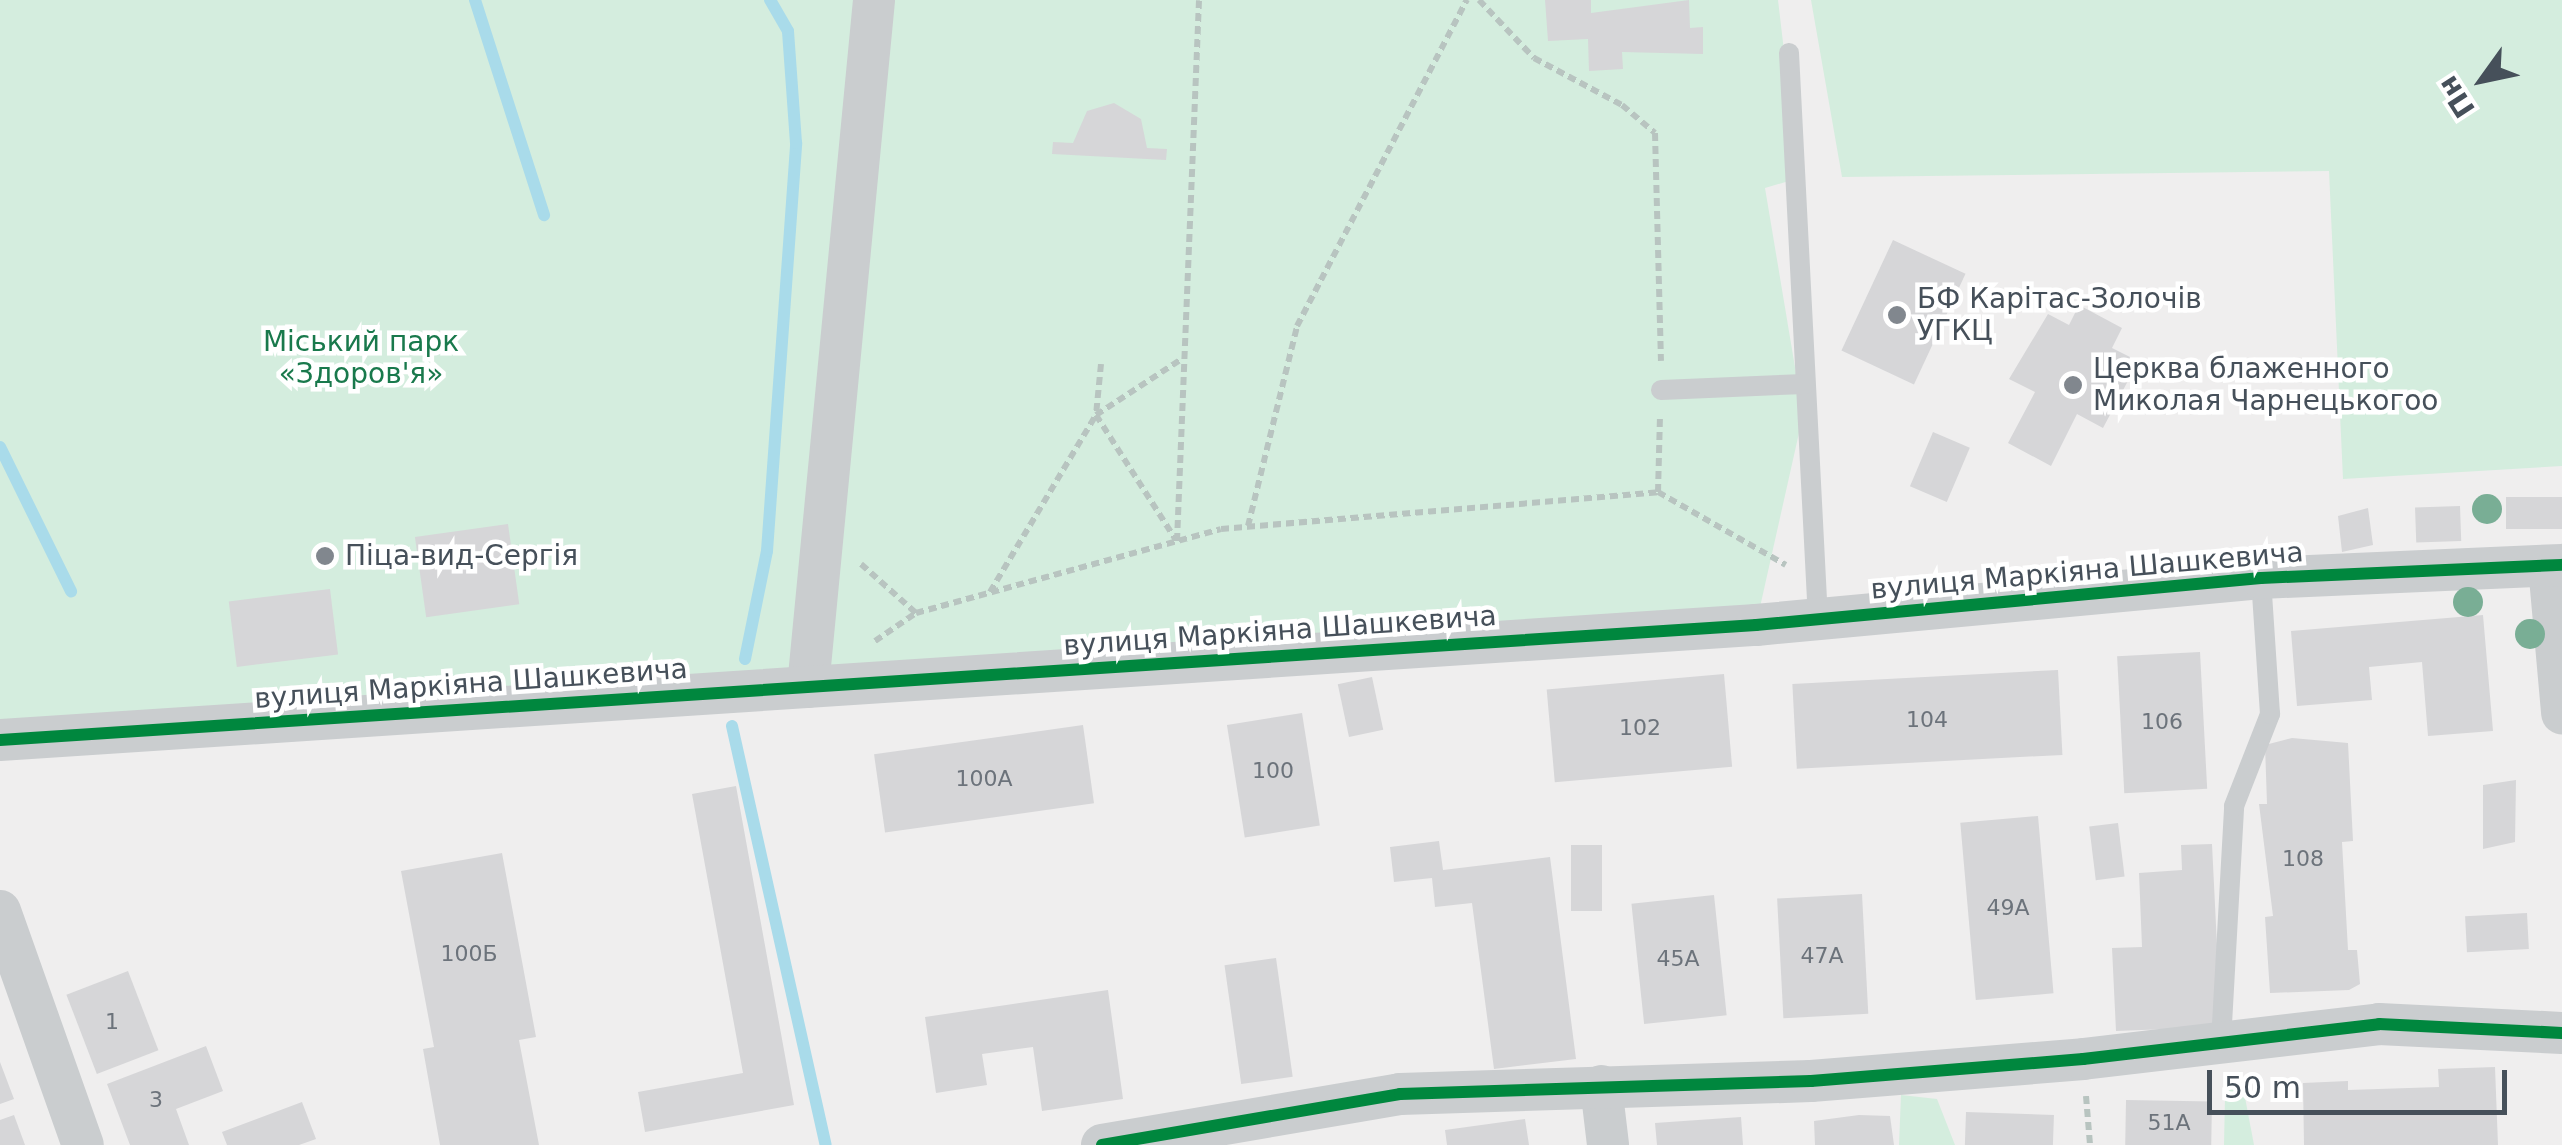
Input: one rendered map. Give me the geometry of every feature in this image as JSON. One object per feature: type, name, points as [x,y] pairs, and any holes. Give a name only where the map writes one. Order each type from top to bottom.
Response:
[{"type":"street","points":[[808,687],[826,534],[874,0]]},
{"type":"street","points":[[2556,565],[2562,713]]},
{"type":"street","name":"вулиця Маркіяна Шашкевича","points":[[0,740],[808,687],[1817,600],[2556,565]]},
{"type":"street","points":[[0,910],[83,1145]]},
{"type":"street","points":[[1102,1145],[1400,1094],[1811,1081],[2379,1024],[2562,1033]]},
{"type":"street","points":[[1601,1086],[1608,1145]]},
{"type":"lane","points":[[1789,52],[1817,600]]},
{"type":"lane","points":[[1662,390],[1805,384]]},
{"type":"lane","points":[[2221,1042],[2234,806],[2270,714],[2261,578]]},
{"type":"path","points":[[1177,541],[1181,359],[1200,0]]},
{"type":"path","points":[[1248,526],[1297,326],[1467,0]]},
{"type":"path","points":[[1479,0],[1534,58],[1622,104],[1655,133],[1662,390],[1658,492]]},
{"type":"path","points":[[1096,415],[1181,359]]},
{"type":"path","points":[[990,592],[1096,415],[1101,364]]},
{"type":"path","points":[[1096,415],[1177,541]]},
{"type":"path","points":[[870,644],[916,612],[1177,541],[1248,526],[1658,492],[1817,600]]},
{"type":"path","points":[[826,534],[916,612]]},
{"type":"green space","name":"Міський парк «Здоров'я»","points":[[0,0],[1778,0],[1799,178],[1765,188],[1803,415],[1756,625],[0,740]]},
{"type":"green space","points":[[1811,0],[2562,0],[2562,466],[2343,479],[2329,171],[1842,177]]},
{"type":"green space","points":[[2240,1071],[2254,1145],[2224,1145],[2225,1098]]},
{"type":"green space","points":[[1901,1095],[1937,1099],[1955,1145],[1899,1145]]},
{"type":"building","points":[[1545,0],[1591,0],[1591,13],[1689,0],[1690,28],[1703,27],[1703,54],[1622,52],[1623,69],[1589,71],[1588,39],[1548,41]]},
{"type":"building","points":[[1114,103],[1141,119],[1147,148],[1167,149],[1166,160],[1052,154],[1053,142],[1073,143],[1087,111]]},
{"type":"building","points":[[1893,240],[1966,274],[1914,384],[1841,351]]},
{"type":"building","name":"Церква блаженного Миколая Чарнецькогоо","points":[[2079,305],[2122,328],[2112,348],[2130,357],[2121,372],[2130,377],[2103,428],[2077,414],[2051,466],[2008,443],[2035,392],[2009,379],[2048,314],[2069,325]]},
{"type":"building","points":[[1933,432],[1970,448],[1947,502],[1910,486]]},
{"type":"building","points":[[2506,497],[2562,497],[2562,529],[2506,529]]},
{"type":"building","points":[[2460,506],[2461,541],[2416,543],[2415,508]]},
{"type":"building","points":[[2368,508],[2373,545],[2342,552],[2338,516]]},
{"type":"building","points":[[508,524],[519,604],[426,617],[415,537]]},
{"type":"building","points":[[330,589],[338,655],[237,667],[229,601]]},
{"type":"building","points":[[2483,615],[2493,731],[2428,736],[2422,662],[2369,667],[2372,700],[2297,706],[2291,631]]},
{"type":"building","points":[[2200,652],[2207,789],[2124,793],[2117,656]]},
{"type":"building","points":[[2058,670],[2062,755],[1797,769],[1792,684]]},
{"type":"building","points":[[1724,674],[1732,767],[1555,782],[1547,690]]},
{"type":"building","points":[[1372,677],[1383,730],[1349,737],[1338,684]]},
{"type":"building","points":[[1302,713],[1320,826],[1245,837],[1227,725]]},
{"type":"building","points":[[1083,725],[1094,803],[885,833],[874,754]]},
{"type":"building","points":[[2292,738],[2348,743],[2353,841],[2342,842],[2348,950],[2357,950],[2360,984],[2349,990],[2270,993],[2265,917],[2273,916],[2259,804],[2267,804],[2265,745]]},
{"type":"building","points":[[2516,780],[2515,842],[2483,849],[2483,785]]},
{"type":"building","points":[[736,786],[794,1105],[645,1132],[638,1092],[743,1073],[692,794]]},
{"type":"building","points":[[2038,816],[2054,993],[1976,1000],[1960,823]]},
{"type":"building","points":[[2118,823],[2125,877],[2096,880],[2089,827]]},
{"type":"building","points":[[1439,841],[1443,870],[1550,857],[1576,1059],[1494,1069],[1472,903],[1435,907],[1432,878],[1394,882],[1390,847]]},
{"type":"building","points":[[2212,844],[2221,1027],[2116,1031],[2112,948],[2142,947],[2139,873],[2182,870],[2181,845]]},
{"type":"building","points":[[1571,845],[1602,845],[1602,911],[1571,911]]},
{"type":"building","points":[[502,853],[536,1037],[519,1040],[539,1145],[440,1145],[423,1049],[434,1047],[401,871]]},
{"type":"building","points":[[1862,894],[1868,1014],[1783,1018],[1777,898]]},
{"type":"building","points":[[1714,895],[1727,1015],[1644,1024],[1631,904]]},
{"type":"building","points":[[2527,913],[2529,949],[2467,952],[2465,916]]},
{"type":"building","points":[[1276,958],[1293,1077],[1241,1084],[1225,965]]},
{"type":"building","points":[[128,971],[158,1050],[97,1074],[66,995]]},
{"type":"building","points":[[1108,990],[1123,1099],[1042,1111],[1033,1047],[982,1054],[987,1085],[936,1093],[925,1017]]},
{"type":"building","points":[[206,1046],[223,1091],[176,1109],[189,1145],[130,1145],[107,1084]]},
{"type":"building","points":[[0,1062],[14,1099],[0,1104]]},
{"type":"building","points":[[2495,1067],[2498,1145],[2304,1145],[2303,1083],[2348,1081],[2348,1090],[2439,1087],[2438,1069]]},
{"type":"building","points":[[2126,1100],[2212,1102],[2211,1145],[2125,1145]]},
{"type":"building","points":[[302,1102],[316,1139],[299,1145],[227,1145],[222,1132]]},
{"type":"building","points":[[1966,1112],[2054,1115],[2053,1145],[1965,1145]]},
{"type":"building","points":[[14,1115],[25,1145],[0,1145],[0,1120]]},
{"type":"building","points":[[1859,1115],[1890,1116],[1894,1145],[1815,1145],[1814,1121]]},
{"type":"building","points":[[1741,1117],[1743,1145],[1657,1145],[1655,1123]]},
{"type":"building","points":[[1525,1119],[1529,1145],[1447,1145],[1445,1130]]},
{"type":"waterway","points":[[475,0],[544,215]]},
{"type":"waterway","points":[[745,659],[767,551],[796,143],[788,31],[770,0]]},
{"type":"waterway","points":[[0,447],[71,591]]},
{"type":"waterway","points":[[732,726],[826,1145]]},
{"type":"cycle path","points":[[0,740],[1756,625],[2261,578],[2562,565]]},
{"type":"cycle path","points":[[1102,1145],[1400,1094],[1811,1081],[2083,1059],[2379,1024],[2562,1033]]},
{"type":"place","name":"БФ Карітас-Золочів УГКЦ","points":[[1897,315]]},
{"type":"place","name":"Церква блаженного Миколая Чарнецькогоо","points":[[2073,385]]},
{"type":"place","name":"Піца-вид-Сергія","points":[[325,556]]}]
